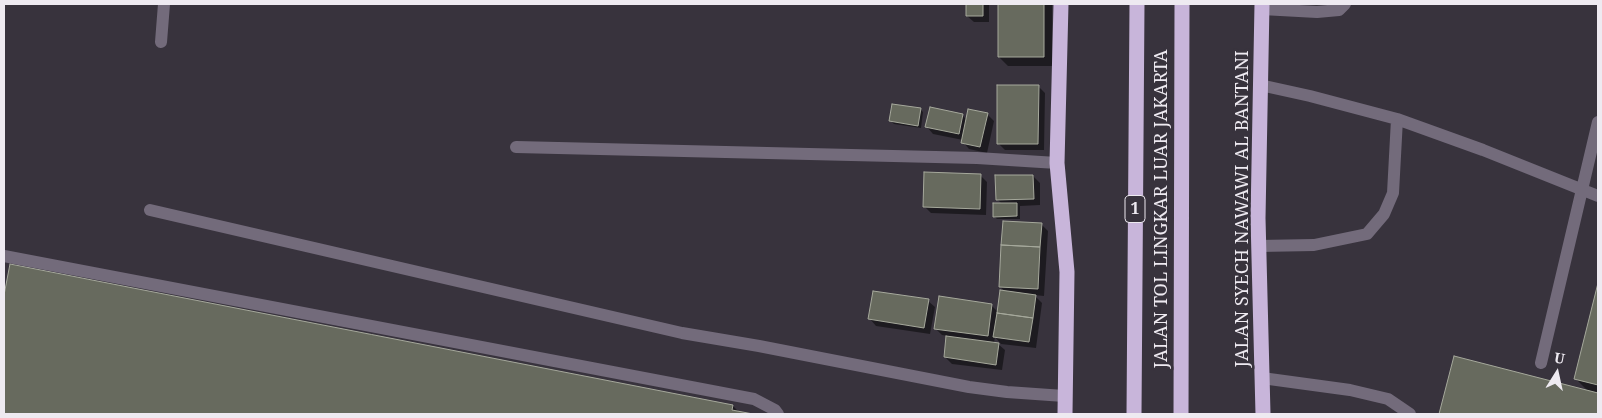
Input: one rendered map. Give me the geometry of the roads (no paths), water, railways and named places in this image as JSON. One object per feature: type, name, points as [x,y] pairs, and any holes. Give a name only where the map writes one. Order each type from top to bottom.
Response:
[{"type":"highway","points":[[1061,4],[1057,163],[1067,272],[1064,414]]},
{"type":"highway","name":"JALAN TOL LINGKAR LUAR JAKARTA","points":[[1134,414],[1136,4]]},
{"type":"highway","name":"JALAN TOL LINGKAR LUAR JAKARTA","points":[[1181,414],[1182,4]]},
{"type":"highway","name":"JALAN SYECH NAWAWI AL BANTANI","points":[[1262,6],[1258,246],[1263,414]]},
{"type":"lane","points":[[160,42],[164,4]]},
{"type":"lane","points":[[1262,6],[1317,12],[1338,10],[1345,4]]},
{"type":"lane","points":[[1260,85],[1397,119],[1483,150],[1598,196]]},
{"type":"lane","points":[[1258,246],[1314,244],[1367,234],[1384,214],[1393,193],[1397,119]]},
{"type":"lane","points":[[1541,363],[1598,122]]},
{"type":"lane","points":[[516,147],[977,158],[1057,163]]},
{"type":"lane","points":[[150,210],[682,333],[969,386],[1007,392],[1064,396]]},
{"type":"lane","points":[[4,256],[754,399],[775,410],[778,414]]},
{"type":"lane","points":[[1262,378],[1350,390],[1388,399],[1410,414]]}]
